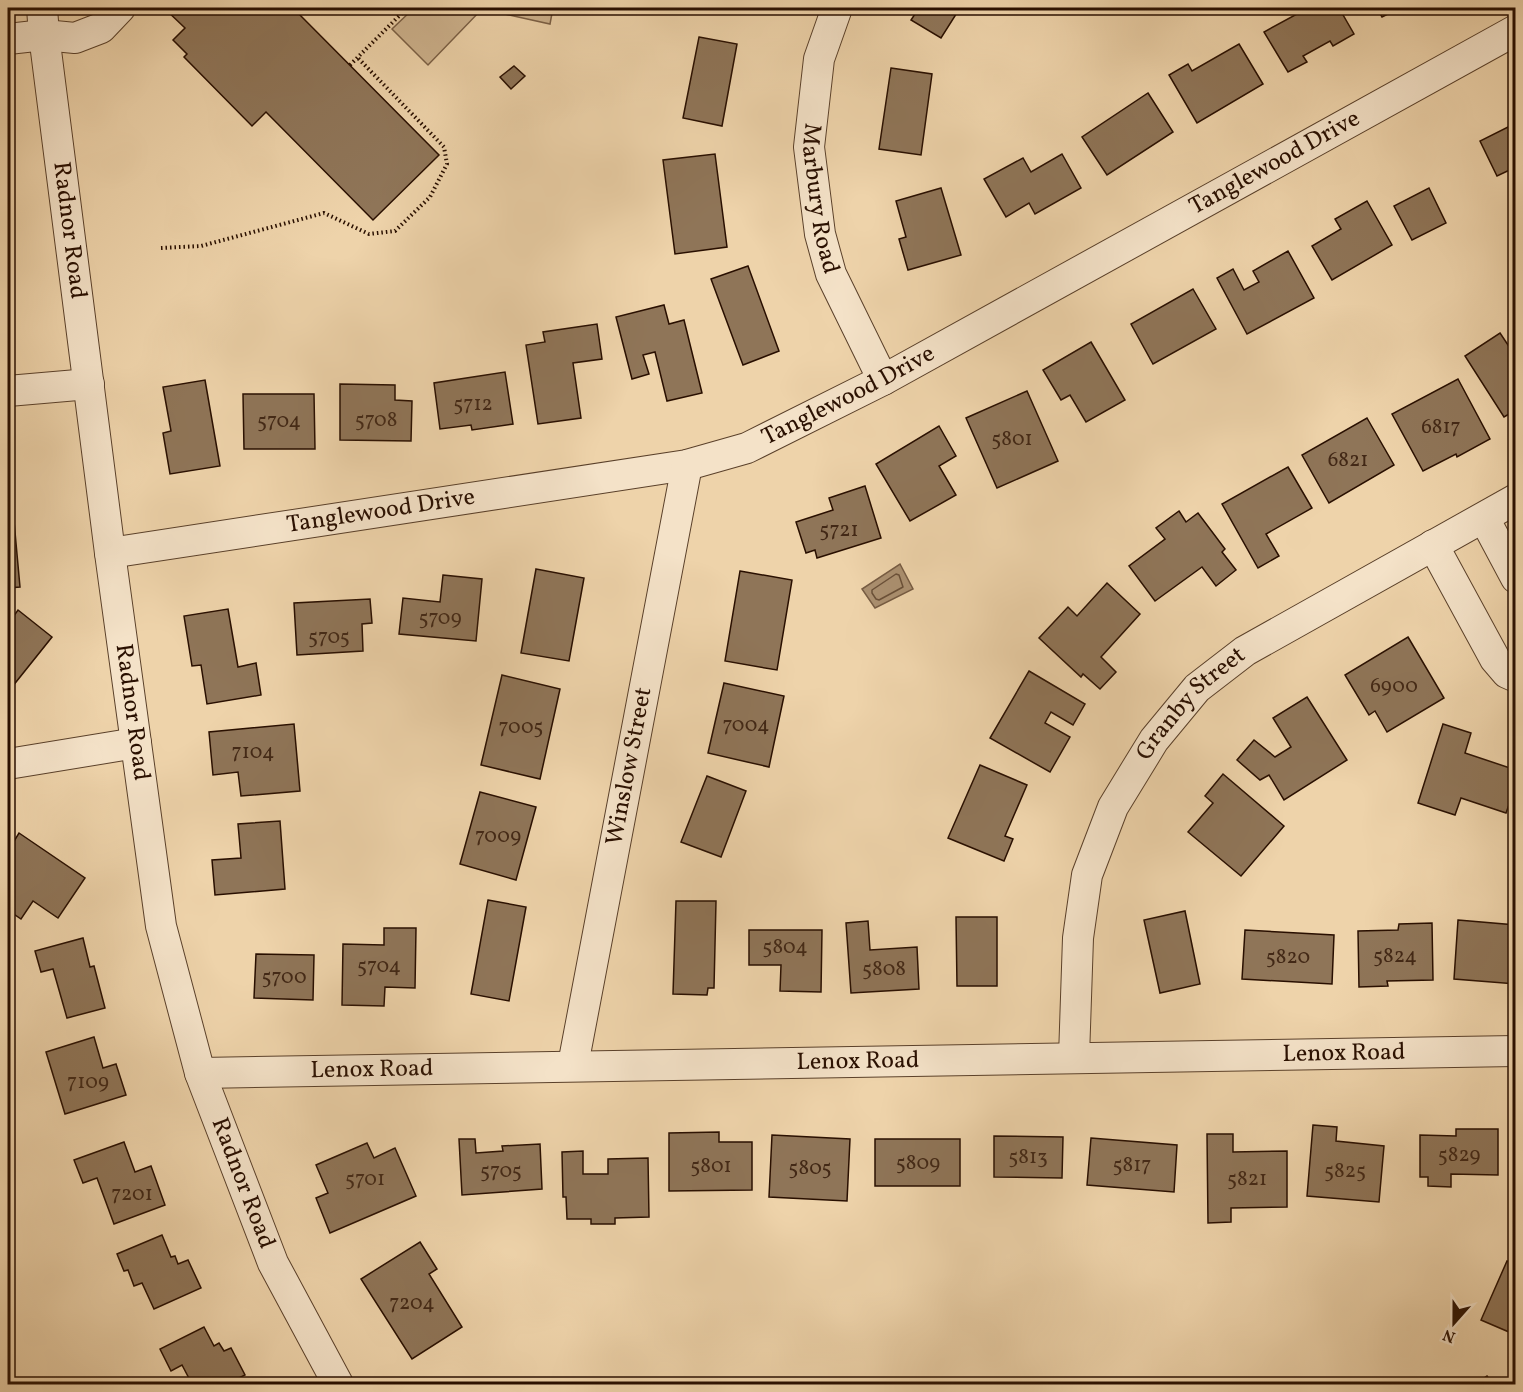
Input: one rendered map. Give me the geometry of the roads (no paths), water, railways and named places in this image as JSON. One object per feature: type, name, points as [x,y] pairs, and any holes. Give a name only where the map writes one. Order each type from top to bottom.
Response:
[{"type":"street","points":[[8,39],[43,21],[75,38],[100,28],[120,8]]},
{"type":"street","name":"Marbury Road","points":[[837,8],[819,59],[809,147],[810,158],[820,234],[831,274],[883,380]]},
{"type":"street","name":"Radnor Road","points":[[43,21],[110,553],[161,926],[200,1073],[273,1263],[338,1384]]},
{"type":"street","name":"Tanglewood Drive","points":[[110,553],[687,465],[747,448],[883,380],[1515,30]]},
{"type":"street","points":[[8,391],[89,384]]},
{"type":"street","name":"Winslow Street","points":[[573,1065],[687,465]]},
{"type":"street","name":"Granby Street","points":[[1074,1057],[1078,938],[1087,875],[1113,807],[1154,740],[1197,688],[1245,651],[1515,500]]},
{"type":"street","points":[[1484,518],[1515,578]]},
{"type":"street","points":[[1433,545],[1495,659],[1507,673],[1515,677]]},
{"type":"street","points":[[8,764],[136,743]]},
{"type":"street","name":"Lenox Road","points":[[200,1073],[1515,1051]]},
{"type":"water","points":[[900,564],[913,589],[875,608],[862,589]]}]
